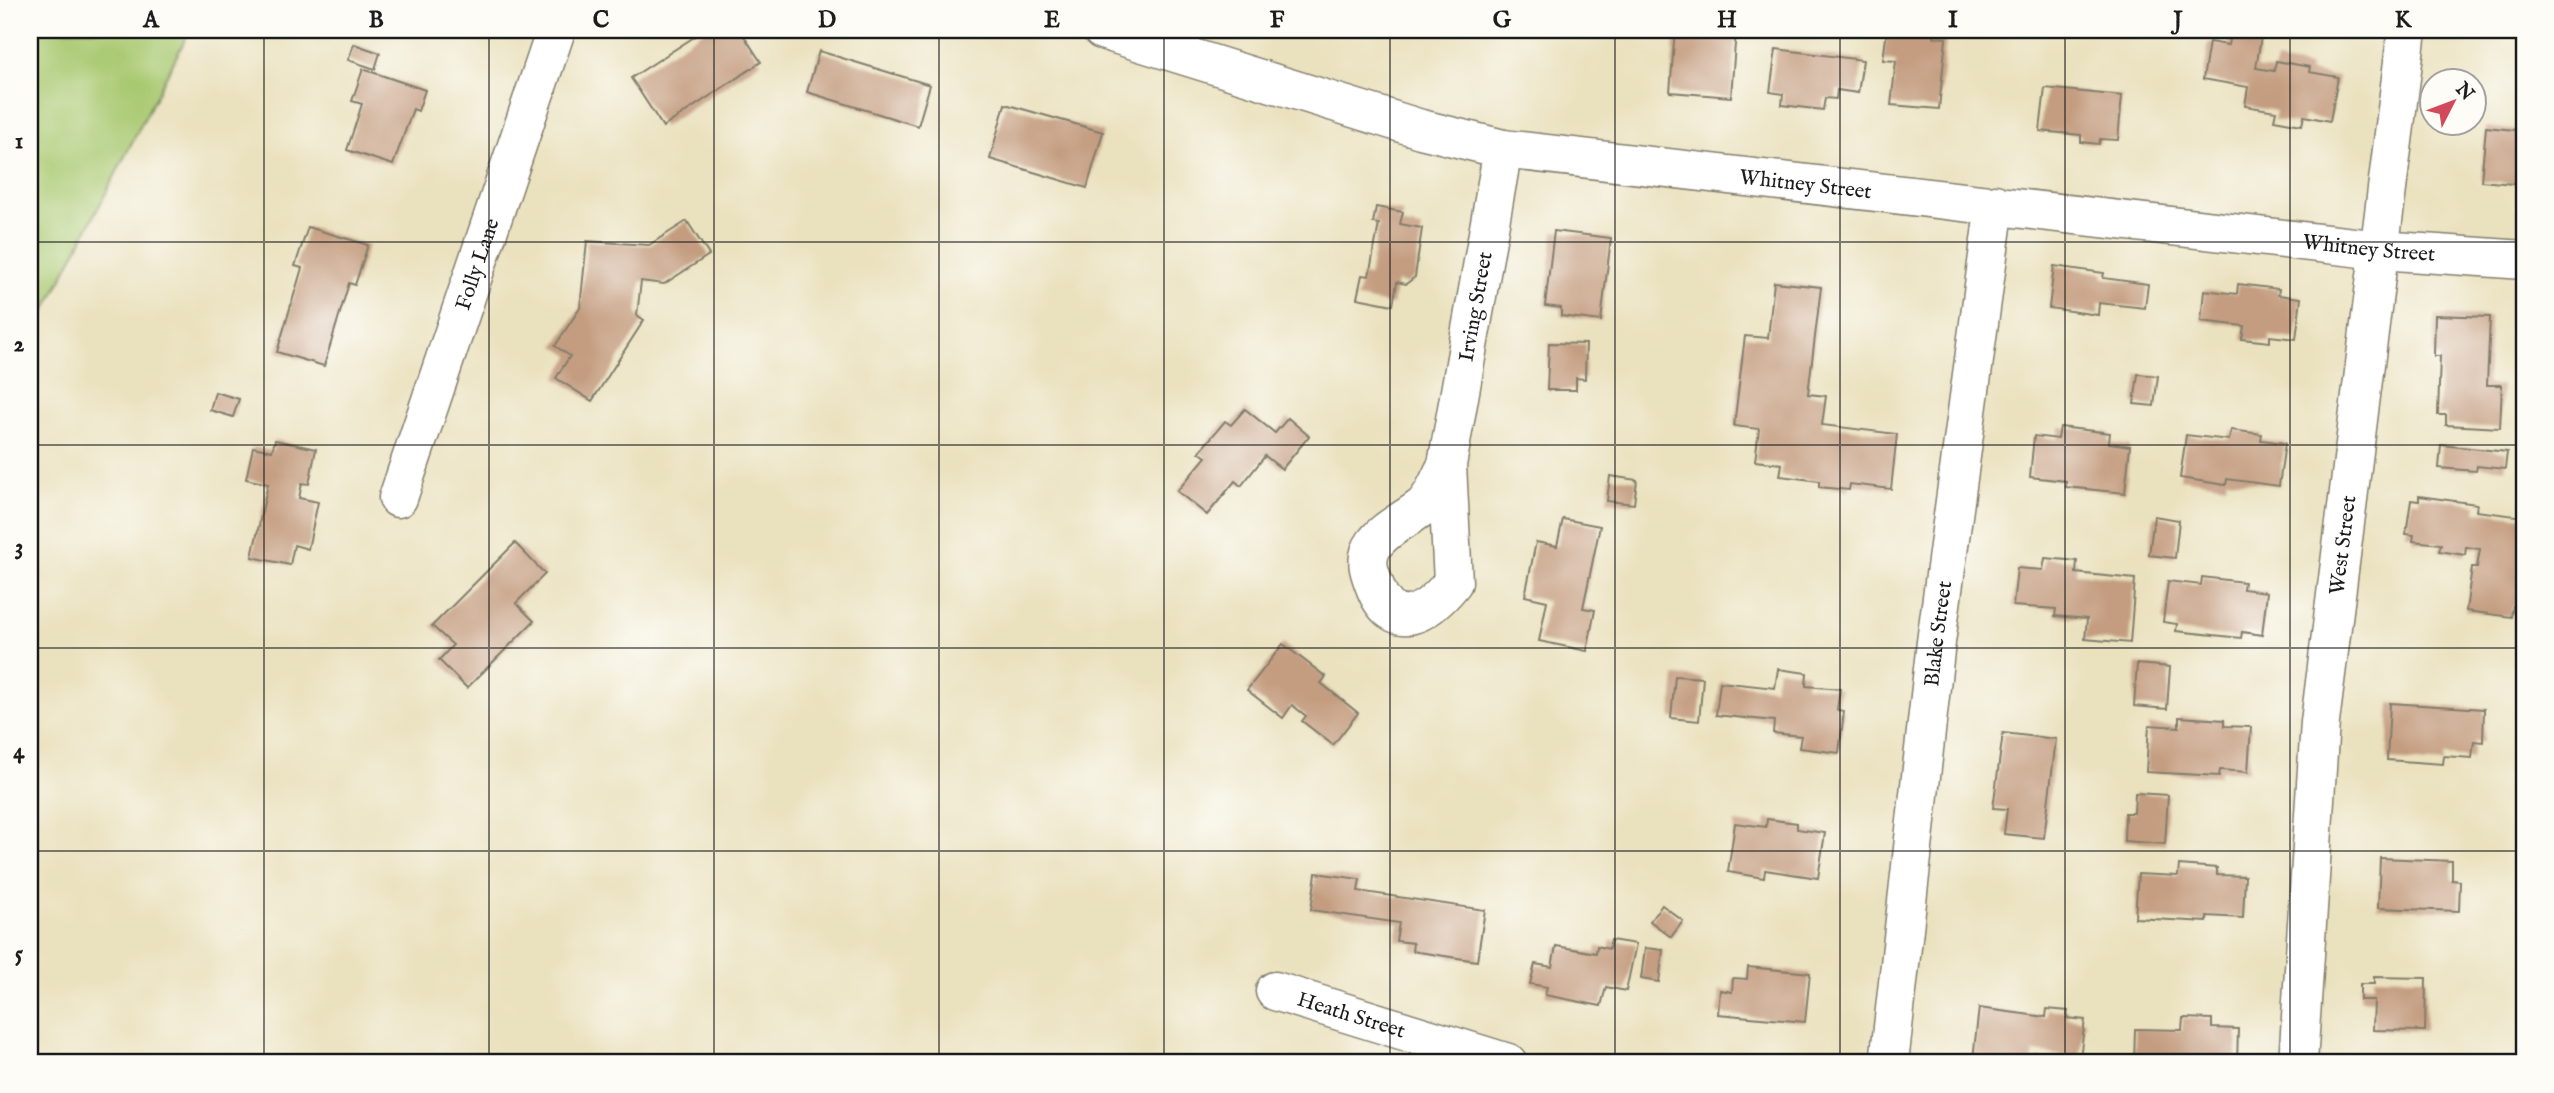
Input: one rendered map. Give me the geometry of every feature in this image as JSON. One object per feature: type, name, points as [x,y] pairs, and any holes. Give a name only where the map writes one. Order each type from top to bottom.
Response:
[{"type":"street","name":"Folly Lane","points":[[398,498],[556,30]]},
{"type":"street","name":"Whitney Street","points":[[1102,30],[1421,129],[1503,149],[2380,250],[2524,260]]},
{"type":"street","name":"West Street","points":[[2298,1063],[2320,722],[2407,30]]},
{"type":"street","name":"Irving Street","points":[[1447,465],[1503,149]]},
{"type":"street","name":"Blake Street","points":[[1889,1063],[1936,642],[1995,204]]},
{"type":"street","name":"Heath Street","points":[[1275,991],[1508,1063]]},
{"type":"green space","points":[[30,30],[190,30],[30,340]]},
{"type":"building","points":[[705,30],[740,30],[761,62],[663,127],[631,78]]},
{"type":"building","points":[[1675,30],[1736,30],[1731,97],[1670,92]]},
{"type":"building","points":[[1887,30],[1935,30],[1934,37],[1946,38],[1939,109],[1891,105],[1896,61],[1883,60]]},
{"type":"building","points":[[2231,30],[2262,31],[2256,68],[2274,71],[2276,61],[2310,67],[2309,72],[2338,77],[2330,121],[2304,116],[2302,125],[2274,120],[2276,111],[2245,106],[2248,87],[2203,79],[2209,42],[2228,45]]},
{"type":"building","points":[[354,44],[380,53],[375,69],[348,60]]},
{"type":"building","points":[[1776,49],[1863,60],[1858,93],[1837,90],[1836,99],[1825,98],[1823,110],[1782,105],[1783,94],[1770,92]]},
{"type":"building","points":[[819,51],[930,85],[918,126],[807,92]]},
{"type":"building","points":[[363,69],[425,90],[418,111],[413,109],[393,165],[347,150],[362,104],[352,101]]},
{"type":"building","points":[[2045,88],[2122,96],[2118,140],[2100,139],[2099,144],[2081,142],[2081,135],[2040,131]]},
{"type":"building","points":[[1005,104],[1103,132],[1087,188],[990,159]]},
{"type":"building","points":[[2488,127],[2524,131],[2524,185],[2481,181]]},
{"type":"building","points":[[1376,207],[1403,212],[1400,224],[1422,228],[1415,277],[1406,284],[1397,282],[1393,305],[1357,298],[1362,275],[1369,276],[1379,224],[1373,223]]},
{"type":"building","points":[[687,221],[709,255],[664,284],[641,281],[637,315],[644,320],[592,401],[556,378],[570,356],[555,346],[580,308],[587,241],[649,245]]},
{"type":"building","points":[[308,227],[368,245],[355,285],[349,283],[324,366],[277,352],[302,268],[295,266]]},
{"type":"building","points":[[1554,231],[1611,238],[1601,321],[1561,316],[1561,308],[1545,306]]},
{"type":"building","points":[[2054,266],[2104,273],[2103,278],[2148,284],[2145,308],[2099,303],[2098,315],[2049,308]]},
{"type":"building","points":[[1774,282],[1821,287],[1808,394],[1826,396],[1822,425],[1897,434],[1891,489],[1850,484],[1849,490],[1819,487],[1819,481],[1780,476],[1782,464],[1755,461],[1759,429],[1734,426],[1745,336],[1768,338]]},
{"type":"building","points":[[2238,284],[2279,289],[2278,295],[2301,298],[2296,339],[2270,336],[2270,342],[2242,339],[2244,326],[2201,321],[2204,290],[2237,294]]},
{"type":"building","points":[[2435,315],[2490,317],[2487,385],[2502,385],[2500,428],[2446,425],[2446,415],[2438,415],[2440,356],[2434,356]]},
{"type":"building","points":[[1549,343],[1586,344],[1585,379],[1576,378],[1576,390],[1547,390]]},
{"type":"building","points":[[2138,374],[2158,376],[2154,406],[2134,404]]},
{"type":"building","points":[[215,392],[239,399],[233,417],[210,410]]},
{"type":"building","points":[[1245,409],[1275,433],[1288,418],[1309,436],[1282,469],[1265,456],[1241,486],[1235,481],[1207,515],[1177,491],[1206,457],[1199,452],[1225,421],[1231,425]]},
{"type":"building","points":[[2060,427],[2110,433],[2109,443],[2130,446],[2125,493],[2066,487],[2066,481],[2030,477],[2034,436],[2058,439]]},
{"type":"building","points":[[2231,430],[2262,434],[2261,440],[2285,443],[2279,486],[2227,479],[2226,485],[2180,478],[2186,435],[2229,440]]},
{"type":"building","points":[[275,440],[316,449],[309,484],[302,483],[299,498],[318,502],[308,549],[294,545],[290,565],[252,557],[268,484],[246,479],[253,447],[272,451]]},
{"type":"building","points":[[2441,445],[2507,452],[2505,469],[2477,466],[2476,471],[2439,468]]},
{"type":"building","points":[[1610,476],[1637,480],[1634,504],[1607,501]]},
{"type":"building","points":[[2419,496],[2477,504],[2476,511],[2524,517],[2518,574],[2523,575],[2519,607],[2513,606],[2511,617],[2466,611],[2472,567],[2477,567],[2480,549],[2466,547],[2465,555],[2439,551],[2441,544],[2413,541],[2414,535],[2406,534],[2411,500],[2419,501]]},
{"type":"building","points":[[2154,516],[2179,520],[2175,558],[2149,555]]},
{"type":"building","points":[[1563,519],[1600,526],[1583,608],[1595,610],[1587,651],[1539,641],[1547,601],[1525,596],[1536,542],[1557,546]]},
{"type":"building","points":[[515,543],[545,574],[516,603],[534,621],[467,688],[439,660],[453,645],[432,626]]},
{"type":"building","points":[[2045,558],[2077,561],[2076,573],[2135,579],[2130,643],[2085,639],[2087,619],[2055,616],[2056,609],[2013,606],[2017,568],[2043,570]]},
{"type":"building","points":[[2202,577],[2244,582],[2243,589],[2267,592],[2262,635],[2242,632],[2241,638],[2176,631],[2177,624],[2163,622],[2168,581],[2201,585]]},
{"type":"building","points":[[1283,644],[1326,677],[1321,683],[1358,713],[1333,745],[1302,721],[1306,716],[1292,705],[1283,718],[1247,690]]},
{"type":"building","points":[[2137,664],[2170,667],[2167,709],[2134,706]]},
{"type":"building","points":[[1778,669],[1807,673],[1806,686],[1840,689],[1837,710],[1844,711],[1839,753],[1799,748],[1801,736],[1773,733],[1774,721],[1716,715],[1720,682],[1775,688]]},
{"type":"building","points":[[1675,676],[1703,678],[1699,721],[1671,718]]},
{"type":"building","points":[[2390,703],[2484,709],[2483,742],[2474,741],[2472,758],[2444,756],[2443,764],[2387,760]]},
{"type":"building","points":[[2179,717],[2224,720],[2224,726],[2251,727],[2248,772],[2220,770],[2219,776],[2146,772],[2149,725],[2179,727]]},
{"type":"building","points":[[2003,733],[2056,739],[2044,838],[2004,834],[2007,809],[1993,808]]},
{"type":"building","points":[[2135,793],[2168,795],[2165,844],[2124,841],[2125,813],[2134,813]]},
{"type":"building","points":[[1767,819],[1797,823],[1797,829],[1825,833],[1818,878],[1765,870],[1764,878],[1728,872],[1735,823],[1766,827]]},
{"type":"building","points":[[2380,858],[2452,861],[2452,880],[2460,881],[2459,911],[2378,908]]},
{"type":"building","points":[[2179,865],[2217,868],[2217,875],[2245,876],[2243,918],[2207,916],[2207,922],[2135,918],[2138,874],[2178,876]]},
{"type":"building","points":[[1316,873],[1360,879],[1358,891],[1485,910],[1477,961],[1412,951],[1413,943],[1396,941],[1399,923],[1311,910]]},
{"type":"building","points":[[1662,905],[1683,921],[1671,937],[1650,921]]},
{"type":"building","points":[[1611,940],[1636,944],[1626,991],[1606,987],[1601,1006],[1545,995],[1547,987],[1530,984],[1535,964],[1552,967],[1556,946],[1596,953],[1597,946],[1609,949]]},
{"type":"building","points":[[1645,948],[1663,950],[1659,982],[1641,979]]},
{"type":"building","points":[[1748,967],[1810,973],[1805,1022],[1718,1014],[1720,990],[1732,992],[1733,978],[1747,979]]},
{"type":"building","points":[[2374,977],[2426,978],[2425,1031],[2373,1030],[2374,1000],[2360,1000],[2360,984],[2374,984]]},
{"type":"building","points":[[1979,1008],[2046,1017],[2047,1009],[2068,1011],[2067,1018],[2085,1020],[2080,1058],[2034,1052],[2032,1063],[1973,1058]]},
{"type":"building","points":[[2183,1018],[2212,1019],[2212,1028],[2238,1029],[2237,1063],[2134,1063],[2135,1029],[2182,1030]]}]
